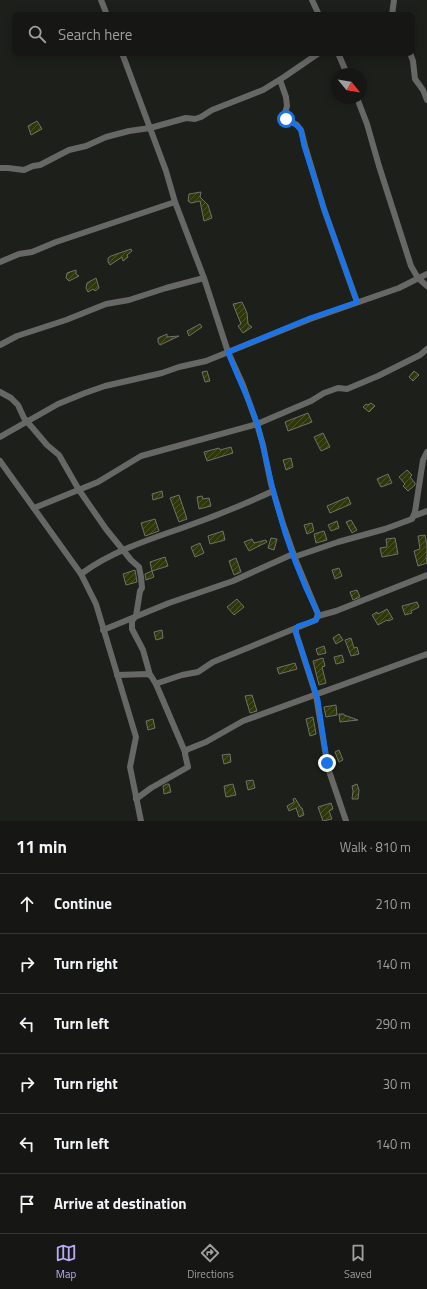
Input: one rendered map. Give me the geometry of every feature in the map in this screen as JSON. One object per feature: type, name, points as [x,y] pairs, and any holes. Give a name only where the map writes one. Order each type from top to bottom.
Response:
[{"type":"street","points":[[101,0],[106,12]]},
{"type":"street","points":[[312,0],[318,12]]},
{"type":"street","points":[[392,12],[394,0]]},
{"type":"street","points":[[123,56],[166,171],[175,202],[204,278],[228,352],[257,424],[273,491],[294,555],[318,616]]},
{"type":"street","points":[[0,168],[24,170],[40,165],[69,150],[92,144],[106,137],[129,131],[150,128],[186,118],[195,119],[201,117],[212,110],[250,96],[280,80],[315,56]]},
{"type":"street","points":[[339,56],[344,68]]},
{"type":"street","points":[[411,56],[415,78],[423,90],[427,100]]},
{"type":"street","points":[[280,80],[286,97],[287,106],[284,117],[301,130],[304,146],[324,209],[357,302]]},
{"type":"street","points":[[359,104],[367,124],[411,266],[418,278],[427,286]]},
{"type":"street","points":[[0,262],[19,254],[32,252],[56,242],[175,202]]},
{"type":"street","points":[[0,437],[58,404],[95,389],[206,361],[310,318],[399,288],[427,274]]},
{"type":"street","points":[[0,345],[17,336],[66,320],[106,304],[130,300],[166,288],[204,278]]},
{"type":"street","points":[[34,508],[98,482],[141,456],[257,424],[311,401],[324,393],[338,388],[347,389],[378,376],[420,355],[427,349]]},
{"type":"street","points":[[0,392],[12,398],[18,405],[27,422],[47,445],[59,455],[79,490],[114,540],[139,568],[142,588],[140,591],[136,616],[132,621],[132,629],[143,650],[150,675],[156,684],[185,752],[188,766],[151,788],[136,799]]},
{"type":"street","points":[[414,516],[423,460],[427,452]]},
{"type":"street","points":[[0,461],[81,574],[96,604],[136,737],[130,767],[141,821]]},
{"type":"street","points":[[81,574],[94,564],[123,550],[234,508],[273,491]]},
{"type":"street","points":[[103,630],[188,595],[233,581],[294,555],[385,529],[427,511]]},
{"type":"street","points":[[156,684],[182,675],[198,672],[213,662],[316,620],[318,616],[336,612],[427,576]]},
{"type":"street","points":[[296,628],[296,633],[316,694],[328,768],[346,821]]},
{"type":"street","points":[[185,752],[186,750],[206,742],[243,721],[427,654]]},
{"type":"street","points":[[117,675],[150,675]]},
{"type":"building","points":[[37,121],[42,129],[31,135],[28,126]]},
{"type":"building","points":[[201,192],[200,197],[208,205],[212,218],[204,221],[200,201],[191,203],[188,201],[189,194]]},
{"type":"building","points":[[131,249],[132,251],[127,255],[128,257],[123,261],[122,257],[110,265],[108,262],[108,258],[111,256]]},
{"type":"building","points":[[76,270],[76,274],[79,276],[69,281],[66,278],[67,273]]},
{"type":"building","points":[[96,278],[99,288],[95,291],[93,289],[88,292],[86,288],[87,283]]},
{"type":"building","points":[[242,302],[247,313],[248,324],[252,327],[243,333],[238,326],[241,324],[233,304]]},
{"type":"building","points":[[200,324],[202,327],[189,336],[187,331]]},
{"type":"building","points":[[167,334],[167,337],[179,336],[160,345],[158,338]]},
{"type":"building","points":[[207,371],[210,381],[205,382],[202,372]]},
{"type":"building","points":[[414,371],[419,375],[413,381],[409,377]]},
{"type":"building","points":[[371,403],[375,406],[369,412],[363,407],[366,404],[368,405]]},
{"type":"building","points":[[308,413],[312,422],[288,431],[285,422]]},
{"type":"building","points":[[323,433],[330,447],[321,451],[314,437]]},
{"type":"building","points":[[231,447],[233,453],[207,461],[204,452],[219,448],[220,450]]},
{"type":"building","points":[[291,458],[293,467],[286,470],[283,460]]},
{"type":"building","points":[[407,470],[412,475],[410,477],[415,483],[415,485],[408,491],[403,486],[405,484],[399,477]]},
{"type":"building","points":[[388,474],[392,483],[381,487],[377,479]]},
{"type":"building","points":[[162,491],[163,497],[153,500],[152,494]]},
{"type":"building","points":[[179,495],[187,519],[179,522],[170,498]]},
{"type":"building","points":[[202,496],[203,499],[209,498],[211,506],[199,509],[197,497]]},
{"type":"building","points":[[348,497],[351,504],[330,513],[327,506]]},
{"type":"building","points":[[155,519],[159,531],[145,536],[141,523]]},
{"type":"building","points":[[351,520],[357,530],[352,533],[346,522]]},
{"type":"building","points":[[337,521],[339,528],[331,531],[328,525]]},
{"type":"building","points":[[312,523],[314,531],[307,534],[304,525]]},
{"type":"building","points":[[223,531],[225,540],[210,544],[208,536]]},
{"type":"building","points":[[324,531],[327,540],[316,543],[314,534]]},
{"type":"building","points":[[425,535],[427,546],[427,563],[418,566],[414,551],[420,549],[418,536]]},
{"type":"building","points":[[271,538],[277,539],[274,550],[268,548]]},
{"type":"building","points":[[395,538],[398,554],[382,557],[380,548],[387,547],[386,539]]},
{"type":"building","points":[[252,539],[254,543],[266,540],[267,542],[249,551],[244,542]]},
{"type":"building","points":[[200,543],[204,553],[195,557],[191,547]]},
{"type":"building","points":[[165,557],[168,566],[152,571],[150,562]]},
{"type":"building","points":[[236,558],[241,572],[234,575],[229,561]]},
{"type":"building","points":[[339,568],[342,576],[335,579],[332,570]]},
{"type":"building","points":[[135,570],[137,582],[126,585],[123,574]]},
{"type":"building","points":[[152,571],[154,577],[146,580],[145,574]]},
{"type":"building","points":[[357,590],[360,597],[353,600],[350,592]]},
{"type":"building","points":[[237,599],[244,607],[234,615],[227,607]]},
{"type":"building","points":[[417,602],[419,607],[411,611],[412,613],[405,615],[402,606]]},
{"type":"building","points":[[387,609],[393,619],[387,620],[378,625],[372,615],[377,612],[378,614]]},
{"type":"building","points":[[162,630],[163,638],[156,640],[154,632]]},
{"type":"building","points":[[339,634],[343,640],[336,644],[333,638]]},
{"type":"building","points":[[351,638],[354,648],[357,647],[359,654],[351,656],[345,640]]},
{"type":"building","points":[[324,646],[326,653],[318,655],[316,649]]},
{"type":"building","points":[[342,655],[344,662],[336,664],[334,657]]},
{"type":"building","points":[[323,658],[325,666],[322,667],[326,683],[319,685],[313,661]]},
{"type":"building","points":[[295,663],[297,669],[279,674],[277,668]]},
{"type":"building","points":[[252,695],[257,711],[250,713],[245,696]]},
{"type":"building","points":[[336,705],[337,715],[326,717],[324,707]]},
{"type":"building","points":[[339,714],[344,714],[358,720],[340,722]]},
{"type":"building","points":[[313,717],[316,734],[310,736],[306,719]]},
{"type":"building","points":[[153,719],[155,728],[148,730],[146,721]]},
{"type":"building","points":[[339,750],[343,760],[339,762],[335,752]]},
{"type":"building","points":[[230,754],[231,762],[224,764],[222,755]]},
{"type":"building","points":[[253,780],[255,788],[248,790],[246,781]]},
{"type":"building","points":[[169,784],[171,792],[164,794],[163,786]]},
{"type":"building","points":[[233,784],[236,795],[226,797],[224,786]]},
{"type":"building","points":[[357,784],[359,790],[358,799],[352,799],[352,786]]},
{"type":"building","points":[[295,798],[302,808],[304,815],[299,817],[296,808],[289,811],[287,806],[294,802],[293,799]]},
{"type":"building","points":[[331,803],[333,809],[329,811],[332,819],[323,821],[318,807]]},
{"type":"route","points":[[286,119],[299,127],[301,130],[304,146],[324,209],[357,302],[310,318],[228,352],[257,424],[277,506],[296,561],[318,614],[316,620],[298,626],[295,630],[318,700],[327,763]]}]
